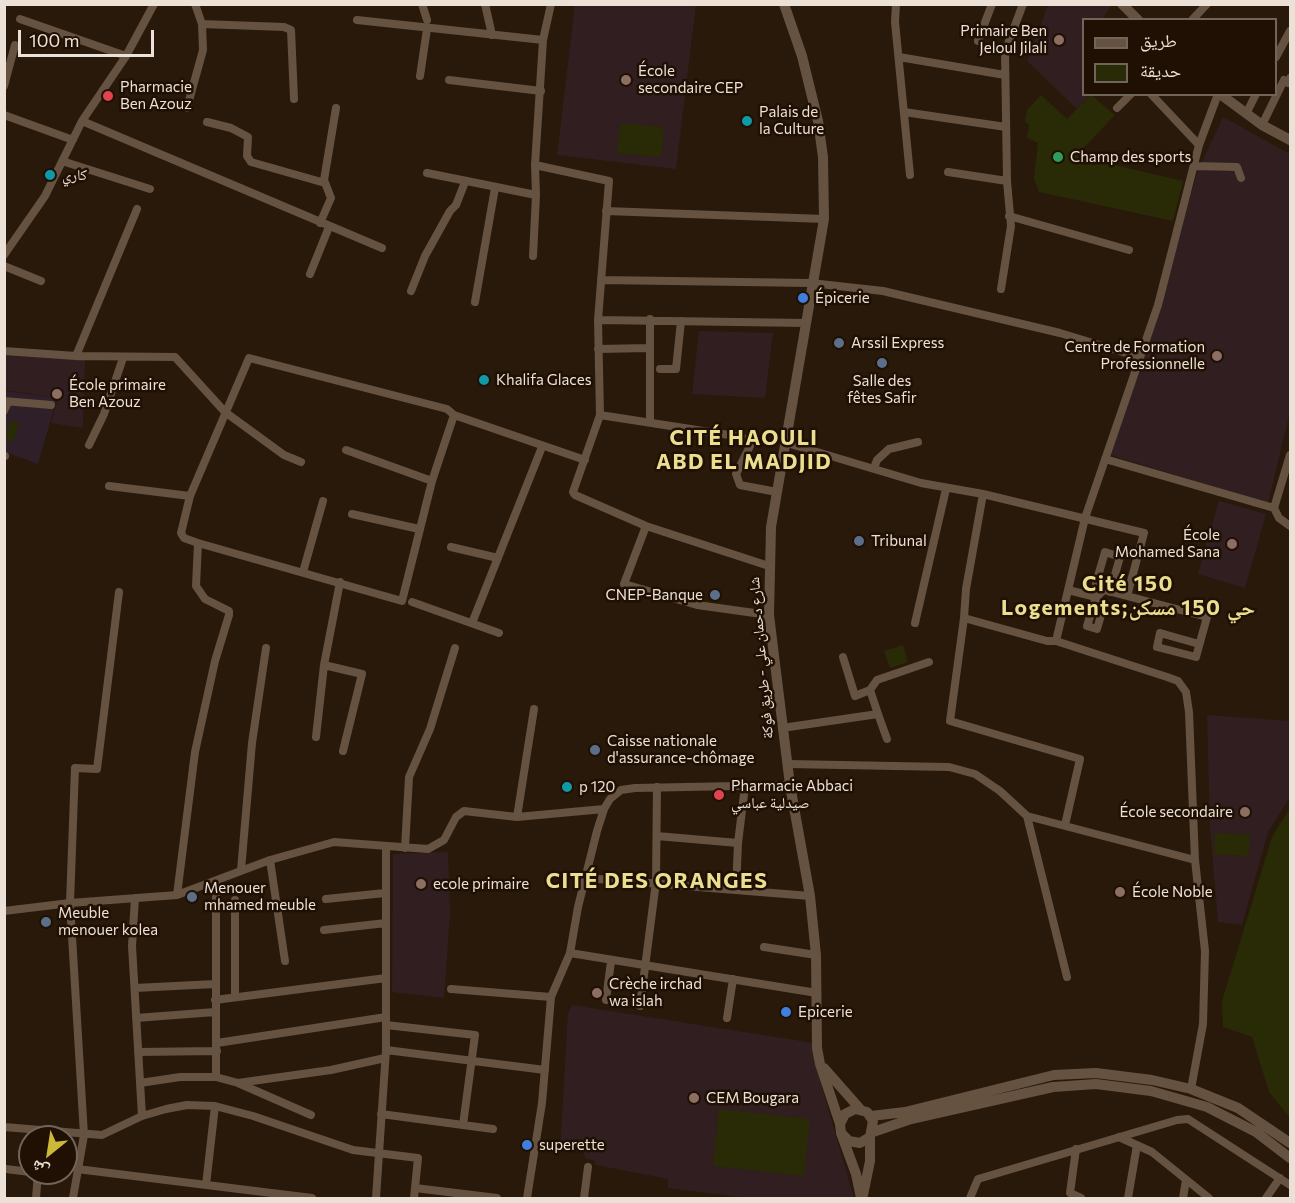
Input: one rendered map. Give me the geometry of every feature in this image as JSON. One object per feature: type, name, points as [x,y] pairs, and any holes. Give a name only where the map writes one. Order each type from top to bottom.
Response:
[{"type":"main road","name":"شارع دحمان علي - طريق فوكة","points":[[784,4],[811,87],[818,121],[823,157],[824,219],[811,283],[787,443],[777,492],[769,566],[770,615],[787,765],[810,896],[816,955],[815,1030],[820,1064],[862,1198]]},
{"type":"main road","points":[[788,17],[789,4]]},
{"type":"main road","points":[[1122,4],[1136,18]]},
{"type":"main road","points":[[1222,96],[1246,114],[1290,140]]},
{"type":"main road","points":[[820,1064],[866,1113],[872,1134]]},
{"type":"main road","points":[[1290,1143],[1238,1108],[1191,1089],[1152,1080],[1077,1073],[1026,1081],[905,1112],[850,1111],[840,1129],[855,1143],[911,1119],[1053,1087],[1096,1084],[1151,1091],[1207,1107],[1256,1132],[1290,1158]]},
{"type":"main road","name":"شارع دحمان علي - طريق فوكة","points":[[862,1198],[870,1161],[872,1134]]},
{"type":"street","points":[[4,255],[45,196],[82,121],[126,56],[154,4]]},
{"type":"street","points":[[187,108],[203,50],[202,24],[195,4]]},
{"type":"street","points":[[420,75],[427,24],[422,4]]},
{"type":"street","points":[[485,4],[492,35]]},
{"type":"street","points":[[533,256],[535,165],[543,40],[551,4]]},
{"type":"street","points":[[896,4],[910,175]]},
{"type":"street","points":[[978,41],[992,4]]},
{"type":"street","points":[[1001,289],[1011,226],[1007,181],[1005,52],[1023,4]]},
{"type":"street","points":[[1194,18],[1207,4]]},
{"type":"street","points":[[20,19],[126,56]]},
{"type":"street","points":[[357,20],[427,24],[492,35],[543,40]]},
{"type":"street","points":[[202,24],[284,27],[291,30],[294,99]]},
{"type":"street","points":[[1277,54],[1290,31]]},
{"type":"street","points":[[4,86],[15,45]]},
{"type":"street","points":[[899,57],[1005,75]]},
{"type":"street","points":[[1277,94],[1284,80],[1288,83],[1290,78]]},
{"type":"street","points":[[449,80],[541,91]]},
{"type":"street","points":[[1117,108],[1129,96]]},
{"type":"street","points":[[1153,96],[1199,145]]},
{"type":"street","points":[[1056,641],[1085,518],[1173,252],[1199,145],[1218,96]]},
{"type":"street","points":[[1246,114],[1255,96]]},
{"type":"street","points":[[1262,124],[1276,96]]},
{"type":"street","points":[[320,224],[331,198],[325,183],[336,108]]},
{"type":"street","points":[[904,112],[1006,127]]},
{"type":"street","points":[[4,115],[73,140]]},
{"type":"street","points":[[82,121],[382,249]]},
{"type":"street","points":[[207,122],[231,128],[248,137],[247,156],[251,162],[325,183]]},
{"type":"street","points":[[62,161],[150,189]]},
{"type":"street","points":[[535,165],[609,181],[598,320],[600,415],[573,492],[575,495],[646,526],[769,566]]},
{"type":"street","points":[[1194,166],[1236,167],[1241,178]]},
{"type":"street","points":[[948,172],[1007,181]]},
{"type":"street","points":[[427,173],[536,195]]},
{"type":"street","points":[[411,291],[424,256],[450,211],[456,205],[465,182]]},
{"type":"street","points":[[475,302],[495,188]]},
{"type":"street","points":[[76,356],[137,209]]},
{"type":"street","points":[[606,211],[824,219]]},
{"type":"street","points":[[1009,216],[1129,250]]},
{"type":"street","points":[[310,274],[330,227]]},
{"type":"street","points":[[4,266],[41,281]]},
{"type":"street","points":[[601,280],[811,283],[884,291],[947,304],[1060,333],[1139,357]]},
{"type":"street","points":[[598,320],[806,323]]},
{"type":"street","points":[[650,320],[650,422]]},
{"type":"street","points":[[660,369],[676,369],[681,321]]},
{"type":"street","points":[[598,349],[650,348]]},
{"type":"street","points":[[4,351],[123,358],[175,357],[225,412],[270,445],[301,462]]},
{"type":"street","points":[[89,445],[104,414],[123,358]]},
{"type":"street","points":[[454,416],[432,481],[402,601],[198,543],[184,538],[181,533],[190,496],[249,358],[447,410],[454,416],[585,460]]},
{"type":"street","points":[[4,411],[6,401],[51,405]]},
{"type":"street","points":[[600,415],[742,437],[750,446],[736,474],[740,485],[777,492]]},
{"type":"street","points":[[874,468],[877,460],[889,449],[918,442]]},
{"type":"street","points":[[787,443],[946,489],[983,494],[1144,533],[1128,596]]},
{"type":"street","points":[[472,623],[542,447]]},
{"type":"street","points":[[346,450],[432,481]]},
{"type":"street","points":[[1290,455],[1274,508],[1279,518],[1290,526]]},
{"type":"street","points":[[1105,459],[1274,508]]},
{"type":"street","points":[[110,486],[190,496]]},
{"type":"street","points":[[915,623],[946,489]]},
{"type":"street","points":[[983,494],[966,589],[950,721],[1080,759],[1065,825]]},
{"type":"street","points":[[303,572],[323,501]]},
{"type":"street","points":[[352,514],[419,529]]},
{"type":"street","points":[[646,526],[624,584],[697,605],[770,615]]},
{"type":"street","points":[[177,895],[195,752],[215,661],[230,615],[229,611],[205,599],[196,586],[198,543]]},
{"type":"street","points":[[451,547],[498,558]]},
{"type":"street","points":[[316,738],[324,664],[340,582]]},
{"type":"street","points":[[1068,590],[1096,597],[1107,591],[1206,617],[1196,657],[1156,647],[1160,633],[1199,644]]},
{"type":"street","points":[[78,1164],[84,1135],[70,903],[75,768],[97,769],[119,592]]},
{"type":"street","points":[[412,602],[499,633]]},
{"type":"street","points":[[964,618],[1047,641],[1056,641],[1178,681],[1186,692],[1189,712],[1195,860],[1203,930],[1205,985],[1203,1024],[1191,1089]]},
{"type":"street","points":[[241,870],[252,743],[266,648]]},
{"type":"street","points":[[405,848],[409,777],[430,729],[455,648]]},
{"type":"street","points":[[843,657],[855,696],[870,690],[878,680],[929,662]]},
{"type":"street","points":[[324,664],[362,674],[343,752]]},
{"type":"street","points":[[870,690],[887,739]]},
{"type":"street","points":[[517,817],[534,708]]},
{"type":"street","points":[[782,728],[878,714]]},
{"type":"street","points":[[787,765],[949,768],[975,774],[1000,791],[1027,816],[1195,860]]},
{"type":"street","points":[[527,1198],[545,1070],[551,997],[570,952],[604,809],[621,790],[657,787],[790,785]]},
{"type":"street","points":[[736,890],[738,843],[745,786]]},
{"type":"street","points":[[640,1006],[656,882],[657,787]]},
{"type":"street","points":[[4,911],[70,903],[177,895],[270,860],[334,842],[428,849],[437,845],[450,831],[460,813],[464,811],[517,817],[604,809]]},
{"type":"street","points":[[1027,816],[1067,977]]},
{"type":"street","points":[[657,836],[738,843]]},
{"type":"street","points":[[376,1198],[386,1054],[386,846]]},
{"type":"street","points":[[270,860],[285,961]]},
{"type":"street","points":[[586,878],[810,896]]},
{"type":"street","points":[[216,882],[214,984],[216,1077]]},
{"type":"street","points":[[326,899],[385,893]]},
{"type":"street","points":[[135,898],[132,946],[142,1116]]},
{"type":"street","points":[[235,900],[236,997]]},
{"type":"street","points":[[324,930],[386,923]]},
{"type":"street","points":[[764,947],[816,955]]},
{"type":"street","points":[[570,952],[612,961],[817,993]]},
{"type":"street","points":[[606,1000],[612,961]]},
{"type":"street","points":[[215,1000],[386,978]]},
{"type":"street","points":[[727,1018],[733,979]]},
{"type":"street","points":[[135,987],[214,984]]},
{"type":"street","points":[[451,989],[551,997]]},
{"type":"street","points":[[136,1018],[215,1012]]},
{"type":"street","points":[[138,1052],[217,1047],[386,1021],[475,1035],[463,1125]]},
{"type":"street","points":[[238,1083],[331,1070],[386,1054],[473,1059],[545,1070]]},
{"type":"street","points":[[140,1083],[180,1077],[216,1077],[238,1083],[310,1115]]},
{"type":"street","points":[[78,1135],[102,1135],[142,1116],[187,1105],[215,1106],[253,1116],[353,1150],[418,1158],[414,1198]]},
{"type":"street","points":[[206,1185],[215,1106]]},
{"type":"street","points":[[381,1114],[493,1129]]},
{"type":"street","points":[[970,1198],[978,1179],[1076,1149],[1188,1119],[1290,1185]]},
{"type":"street","points":[[1119,1137],[1152,1152],[1209,1198]]},
{"type":"street","points":[[1128,1198],[1137,1145]]},
{"type":"street","points":[[1076,1149],[1070,1193],[1081,1198]]},
{"type":"street","points":[[584,1198],[588,1167]]},
{"type":"street","points":[[6,1169],[18,1170]]},
{"type":"street","points":[[78,1169],[206,1185],[267,1196],[312,1198]]},
{"type":"street","points":[[1266,1198],[1280,1178]]},
{"type":"street","points":[[1183,1198],[1186,1180]]},
{"type":"street","points":[[415,1188],[497,1198]]},
{"type":"shaded area","name":"École secondaire CEP","points":[[575,5],[696,5],[676,169],[557,155]]},
{"type":"shaded area","name":"Primaire Ben Jeloul Jilali","points":[[1048,5],[1112,5],[1103,18],[1082,18],[1082,96],[1089,96],[1077,109],[1027,61]]},
{"type":"shaded area","name":"Centre de Formation Professionnelle","points":[[1223,117],[1290,154],[1290,412],[1268,503],[1110,455],[1198,171]]},
{"type":"shaded area","points":[[699,331],[773,333],[765,398],[692,394]]},
{"type":"shaded area","name":"École primaire Ben Azouz","points":[[4,353],[85,360],[83,428],[51,423],[58,398],[5,390]]},
{"type":"shaded area","points":[[5,391],[57,398],[38,464],[5,452]]},
{"type":"shaded area","name":"École Mohamed Sana","points":[[1219,501],[1266,514],[1245,588],[1198,574]]},
{"type":"shaded area","name":"École secondaire","points":[[1207,715],[1290,721],[1290,797],[1268,832],[1242,925],[1218,922],[1210,827]]},
{"type":"shaded area","points":[[448,852],[450,914],[444,998],[392,992],[393,854]]},
{"type":"shaded area","name":"CEM Bougara","points":[[572,1005],[814,1043],[821,1084],[854,1198],[747,1198],[668,1188],[668,1179],[596,1165],[595,1161],[585,1158],[584,1152],[560,1150],[568,1014]]},
{"type":"green space","name":"Champ des sports","points":[[1041,95],[1067,119],[1092,96],[1115,115],[1076,156],[1183,181],[1173,221],[1039,192],[1034,179],[1038,143],[1027,138],[1029,125],[1025,122],[1027,110]]},
{"type":"green space","points":[[621,123],[664,127],[661,157],[617,153]]},
{"type":"green space","points":[[11,420],[19,423],[13,442],[5,439]]},
{"type":"green space","points":[[903,645],[908,662],[890,668],[884,651]]},
{"type":"green space","points":[[1290,808],[1290,1118],[1269,1092],[1252,1037],[1223,1027],[1222,1001],[1272,837]]},
{"type":"green space","points":[[1215,833],[1250,835],[1249,856],[1214,854]]},
{"type":"green space","points":[[719,1109],[810,1119],[804,1176],[713,1166]]},
{"type":"place","name":"Primaire Ben Jeloul Jilali","points":[[1059,40]]},
{"type":"place","name":"École secondaire CEP","points":[[626,80]]},
{"type":"place","name":"Pharmacie Ben Azouz","points":[[108,96]]},
{"type":"place","name":"Palais de la Culture","points":[[747,121]]},
{"type":"place","name":"Champ des sports","points":[[1058,157]]},
{"type":"place","name":"كاري","points":[[50,175]]},
{"type":"place","name":"Épicerie","points":[[803,298]]},
{"type":"place","name":"Arssil Express","points":[[839,343]]},
{"type":"place","name":"Centre de Formation Professionnelle","points":[[1217,356]]},
{"type":"place","name":"Salle des fêtes Safir","points":[[882,363]]},
{"type":"place","name":"Khalifa Glaces","points":[[484,380]]},
{"type":"place","name":"École primaire Ben Azouz","points":[[57,394]]},
{"type":"place","name":"Tribunal","points":[[859,541]]},
{"type":"place","name":"École Mohamed Sana","points":[[1232,544]]},
{"type":"place","name":"CNEP-Banque","points":[[715,595]]},
{"type":"place","name":"Caisse nationale d'assurance-chômage","points":[[595,750]]},
{"type":"place","name":"p 120","points":[[567,787]]},
{"type":"place","name":"Pharmacie Abbaci صيدلية عباسي","points":[[719,795]]},
{"type":"place","name":"École secondaire","points":[[1245,812]]},
{"type":"place","name":"ecole primaire","points":[[421,884]]},
{"type":"place","name":"École Noble","points":[[1120,892]]},
{"type":"place","name":"Menouer mhamed meuble","points":[[192,897]]},
{"type":"place","name":"Meuble menouer kolea","points":[[46,922]]},
{"type":"place","name":"Crèche irchad wa islah","points":[[597,993]]},
{"type":"place","name":"Epicerie","points":[[786,1012]]},
{"type":"place","name":"CEM Bougara","points":[[694,1098]]},
{"type":"place","name":"superette","points":[[527,1145]]},
{"type":"district","name":"CITÉ HAOULI ABD EL MADJID","points":[[744,450]]},
{"type":"district","name":"Cité 150 Logements;حي 150 مسكن","points":[[1128,596]]},
{"type":"district","name":"CITÉ DES ORANGES","points":[[657,881]]}]
